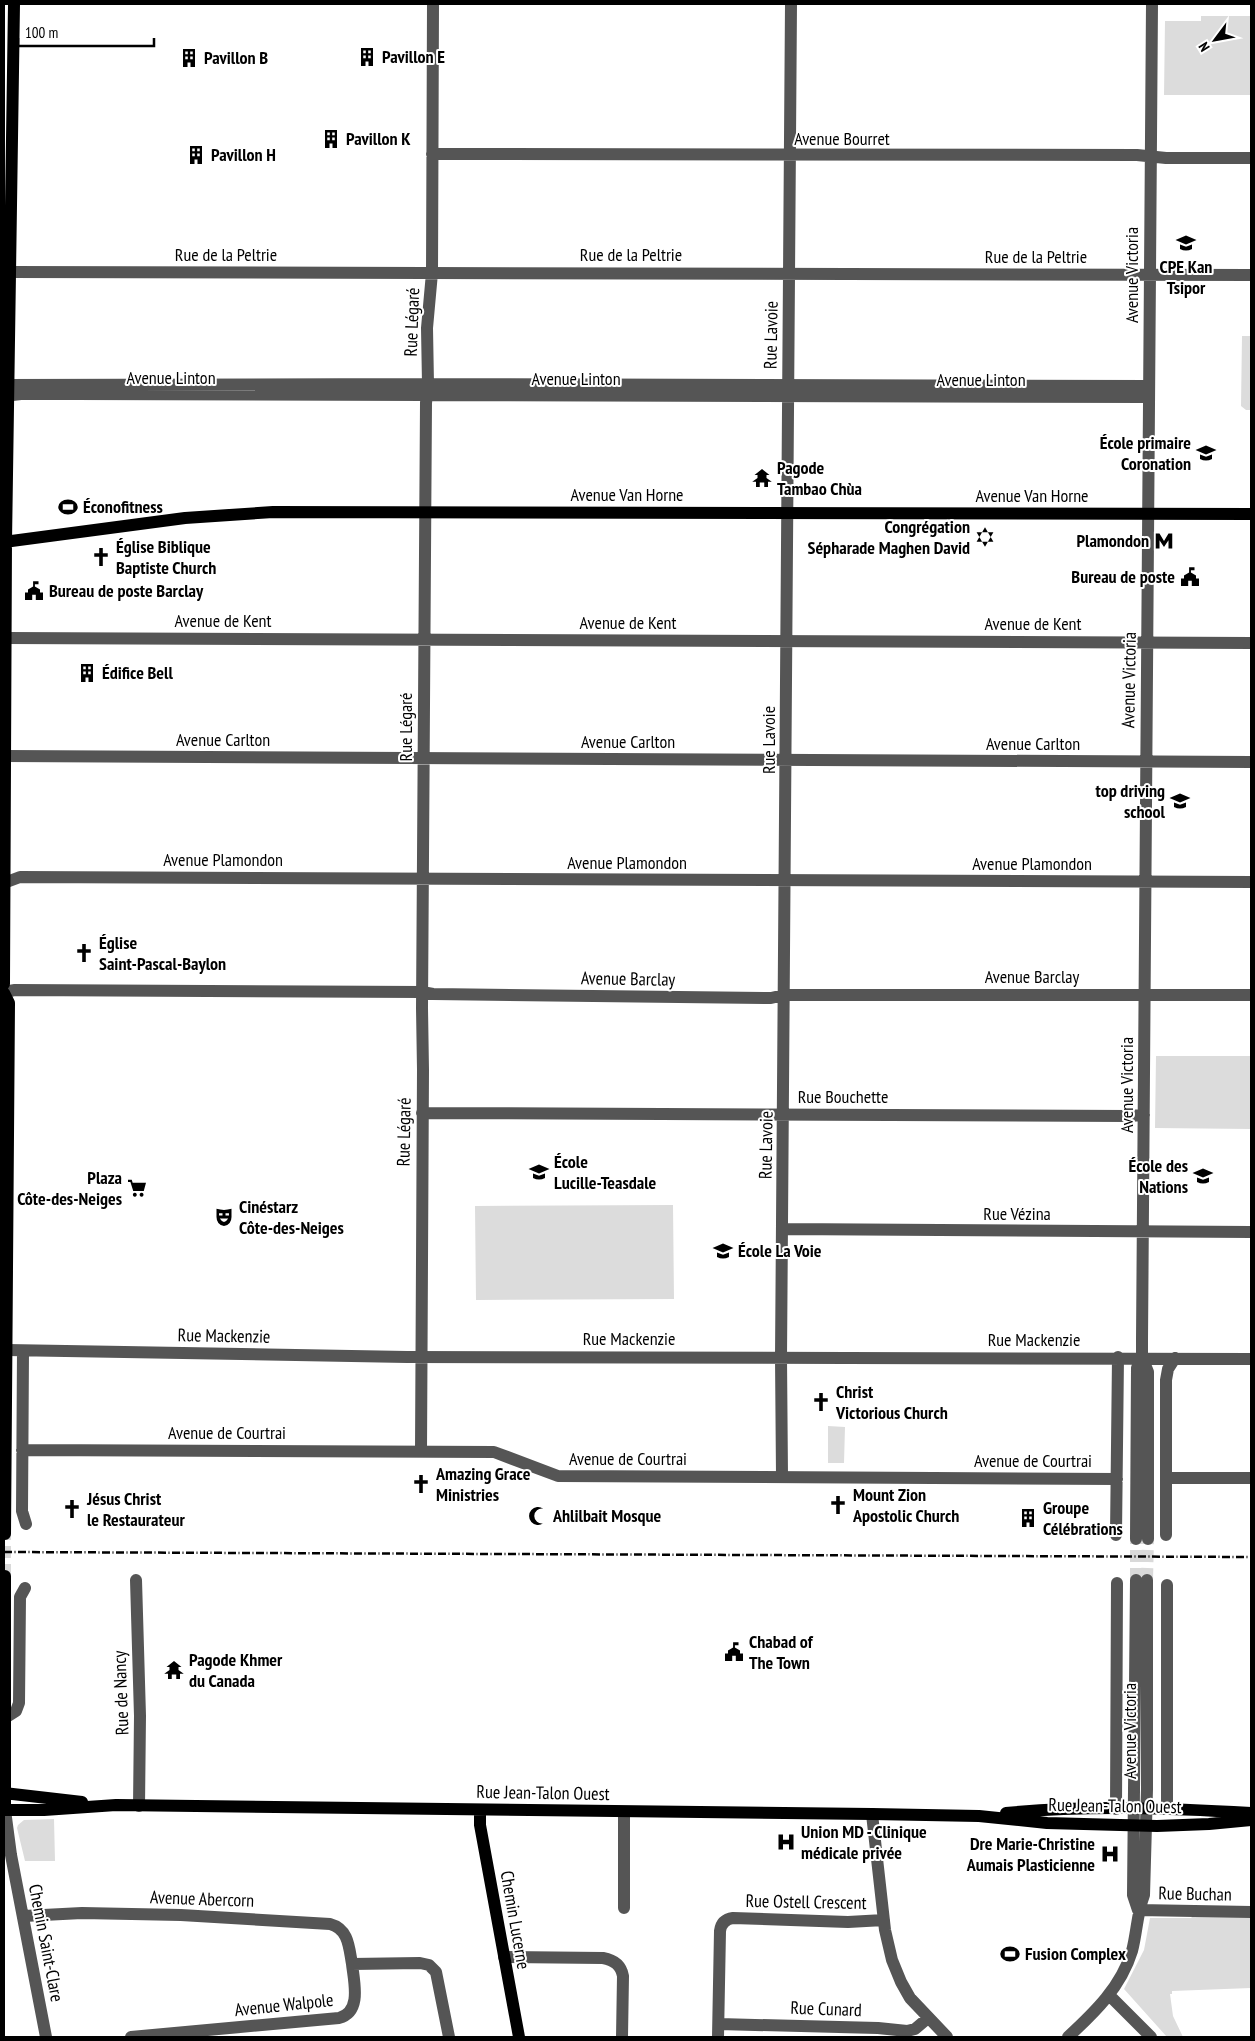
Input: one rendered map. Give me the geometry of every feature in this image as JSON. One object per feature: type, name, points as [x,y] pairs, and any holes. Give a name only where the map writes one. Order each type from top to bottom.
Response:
[{"type":"main road","points":[[4,984],[6,391],[10,272],[8,173],[14,4]]},
{"type":"main road","name":"Avenue Van Horne","points":[[5,542],[176,519],[302,512],[1251,514]]},
{"type":"main road","points":[[4,992],[9,1003],[5,1248],[5,1534]]},
{"type":"main road","points":[[4,1810],[5,1576]]},
{"type":"main road","name":"Rue Jean-Talon Ouest","points":[[4,1793],[107,1805],[140,1806],[979,1816],[1047,1823],[1140,1825],[1209,1824],[1251,1820]]},
{"type":"main road","name":"Rue Jean-Talon Ouest","points":[[4,1810],[44,1810],[107,1805]]},
{"type":"main road","name":"Rue Jean-Talon Ouest","points":[[979,1816],[1046,1809],[1140,1809],[1251,1813]]},
{"type":"main road","name":"Chemin Lucerne","points":[[480,1810],[480,1825],[519,2037]]},
{"type":"street","name":"Rue Légaré","points":[[421,1451],[424,639],[427,328],[432,273],[433,4]]},
{"type":"street","name":"Rue Lavoie","points":[[782,1476],[781,1358],[791,4]]},
{"type":"street","name":"Avenue Victoria","points":[[1142,1539],[1136,1368],[1142,1358],[1152,4]]},
{"type":"street","name":"Avenue Bourret","points":[[432,154],[1151,156],[1166,158],[1251,158]]},
{"type":"street","name":"Rue de la Peltrie","points":[[10,272],[1251,275]]},
{"type":"street","name":"Avenue Linton","points":[[6,391],[74,394],[427,390],[1149,392]]},
{"type":"street","name":"Avenue de Kent","points":[[6,638],[1251,643]]},
{"type":"street","name":"Avenue Carlton","points":[[4,756],[1251,762]]},
{"type":"street","name":"Avenue Plamondon","points":[[4,882],[20,877],[1251,882]]},
{"type":"street","name":"Avenue Barclay","points":[[4,992],[39,990],[422,992],[434,994],[751,998],[771,998],[784,995],[1251,995]]},
{"type":"street","name":"Rue Bouchette","points":[[422,1113],[1128,1116],[1144,1114]]},
{"type":"street","name":"Rue Vézina","points":[[782,1229],[1251,1232]]},
{"type":"street","name":"Rue Mackenzie","points":[[6,1350],[421,1356],[1251,1359]]},
{"type":"street","points":[[22,1351],[22,1511],[26,1524]]},
{"type":"street","points":[[1116,1535],[1118,1358]]},
{"type":"street","points":[[1166,1535],[1166,1380],[1168,1369],[1175,1358]]},
{"type":"street","name":"Avenue de Courtrai","points":[[22,1450],[494,1452],[558,1476],[1117,1479]]},
{"type":"street","points":[[1166,1478],[1251,1478]]},
{"type":"street","name":"Rue de Nancy","points":[[136,1580],[140,1716],[140,1806]]},
{"type":"street","name":"Avenue Victoria","points":[[1068,2037],[1109,1995],[1123,1973],[1132,1952],[1138,1910],[1133,1894],[1140,1825],[1141,1580]]},
{"type":"street","name":"Avenue Victoria","points":[[1116,1809],[1117,1582]]},
{"type":"street","name":"Avenue Victoria","points":[[1167,1585],[1167,1810]]},
{"type":"street","points":[[5,1718],[14,1713],[19,1703],[20,1597],[25,1588]]},
{"type":"street","name":"Chemin Saint-Clare","points":[[4,1810],[6,1844],[24,1916],[46,2037]]},
{"type":"street","points":[[624,1812],[624,1908]]},
{"type":"street","points":[[872,1814],[888,1949],[898,1977],[910,1998],[947,2037]]},
{"type":"street","name":"Rue Buchan","points":[[1138,1910],[1251,1912]]},
{"type":"street","name":"Avenue Abercorn","points":[[24,1916],[73,1913],[181,1915],[330,1924],[343,1930],[348,1941],[352,1964]]},
{"type":"street","name":"Rue Ostell Crescent","points":[[718,2037],[720,1931],[721,1926],[726,1920],[733,1918],[848,1922],[884,1920]]},
{"type":"street","points":[[504,1957],[603,1958],[615,1962],[622,1970],[624,1976],[622,2037]]},
{"type":"street","points":[[352,1964],[420,1963],[429,1965],[436,1972],[449,2037]]},
{"type":"street","name":"Avenue Walpole","points":[[131,2037],[345,2016],[353,2009],[352,1964]]},
{"type":"street","points":[[1109,1995],[1151,2037]]},
{"type":"street","name":"Rue Cunard","points":[[719,2024],[878,2028],[907,2031],[915,2029],[928,2018]]},
{"type":"shaded area","points":[[1201,16],[1251,16],[1251,95],[1164,95],[1165,21],[1201,21]]},
{"type":"shaded area","points":[[1242,336],[1251,336],[1251,410],[1246,410],[1241,406]]},
{"type":"shaded area","points":[[1156,1056],[1251,1056],[1251,1129],[1155,1128]]},
{"type":"shaded area","points":[[673,1205],[674,1299],[476,1300],[475,1206]]},
{"type":"shaded area","points":[[828,1426],[845,1427],[844,1463],[828,1463]]},
{"type":"shaded area","points":[[54,1819],[55,1861],[25,1861],[17,1828],[18,1825],[24,1820]]},
{"type":"shaded area","points":[[1193,1916],[1251,1916],[1251,1988],[1172,1991],[1172,1994],[1170,1994],[1173,2016],[1183,2037],[1167,2037],[1124,1989],[1144,1950],[1150,1918],[1191,1918]]},
{"type":"tunnel","points":[[5,1534],[5,1576]]},
{"type":"tunnel","points":[[1136,1539],[1136,1580]]},
{"type":"tunnel","points":[[1147,1580],[1148,1539]]},
{"type":"railway","points":[[4,1552],[1251,1557]]},
{"type":"place","name":"Pavillon E","points":[[367,57]]},
{"type":"place","name":"Pavillon B","points":[[189,58]]},
{"type":"place","name":"Pavillon K","points":[[331,139]]},
{"type":"place","name":"Pavillon H","points":[[196,155]]},
{"type":"place","name":"CPE Kan Tsipor","points":[[1186,243]]},
{"type":"place","name":"École primaire Coronation","points":[[1206,453]]},
{"type":"place","name":"Pagode Tambao Chùa","points":[[762,478]]},
{"type":"place","name":"Éconofitness","points":[[68,507]]},
{"type":"place","name":"Congrégation Sépharade Maghen David","points":[[985,537]]},
{"type":"place","name":"Plamondon","points":[[1164,541]]},
{"type":"place","name":"Église Biblique Baptiste Church","points":[[101,557]]},
{"type":"place","name":"Bureau de poste","points":[[1190,577]]},
{"type":"place","name":"Bureau de poste Barclay","points":[[34,591]]},
{"type":"place","name":"Édifice Bell","points":[[87,673]]},
{"type":"place","name":"top driving school","points":[[1180,801]]},
{"type":"place","name":"Église Saint-Pascal-Baylon","points":[[84,953]]},
{"type":"place","name":"École Lucille-Teasdale","points":[[539,1172]]},
{"type":"place","name":"École des Nations","points":[[1203,1176]]},
{"type":"place","name":"Plaza Côte-des-Neiges","points":[[137,1188]]},
{"type":"place","name":"Cinéstarz Côte-des-Neiges","points":[[224,1217]]},
{"type":"place","name":"École La Voie","points":[[723,1251]]},
{"type":"place","name":"Christ Victorious Church","points":[[821,1402]]},
{"type":"place","name":"Amazing Grace Ministries","points":[[421,1484]]},
{"type":"place","name":"Mount Zion Apostolic Church","points":[[838,1505]]},
{"type":"place","name":"Jésus Christ le Restaurateur","points":[[72,1509]]},
{"type":"place","name":"Ahlilbait Mosque","points":[[538,1516]]},
{"type":"place","name":"Groupe Célébrations","points":[[1028,1518]]},
{"type":"place","name":"Chabad of The Town","points":[[734,1652]]},
{"type":"place","name":"Pagode Khmer du Canada","points":[[174,1670]]},
{"type":"place","name":"Union MD - Clinique médicale privée","points":[[786,1842]]},
{"type":"place","name":"Dre Marie-Christine Aumais Plasticienne","points":[[1110,1854]]},
{"type":"place","name":"Fusion Complex","points":[[1010,1954]]}]
